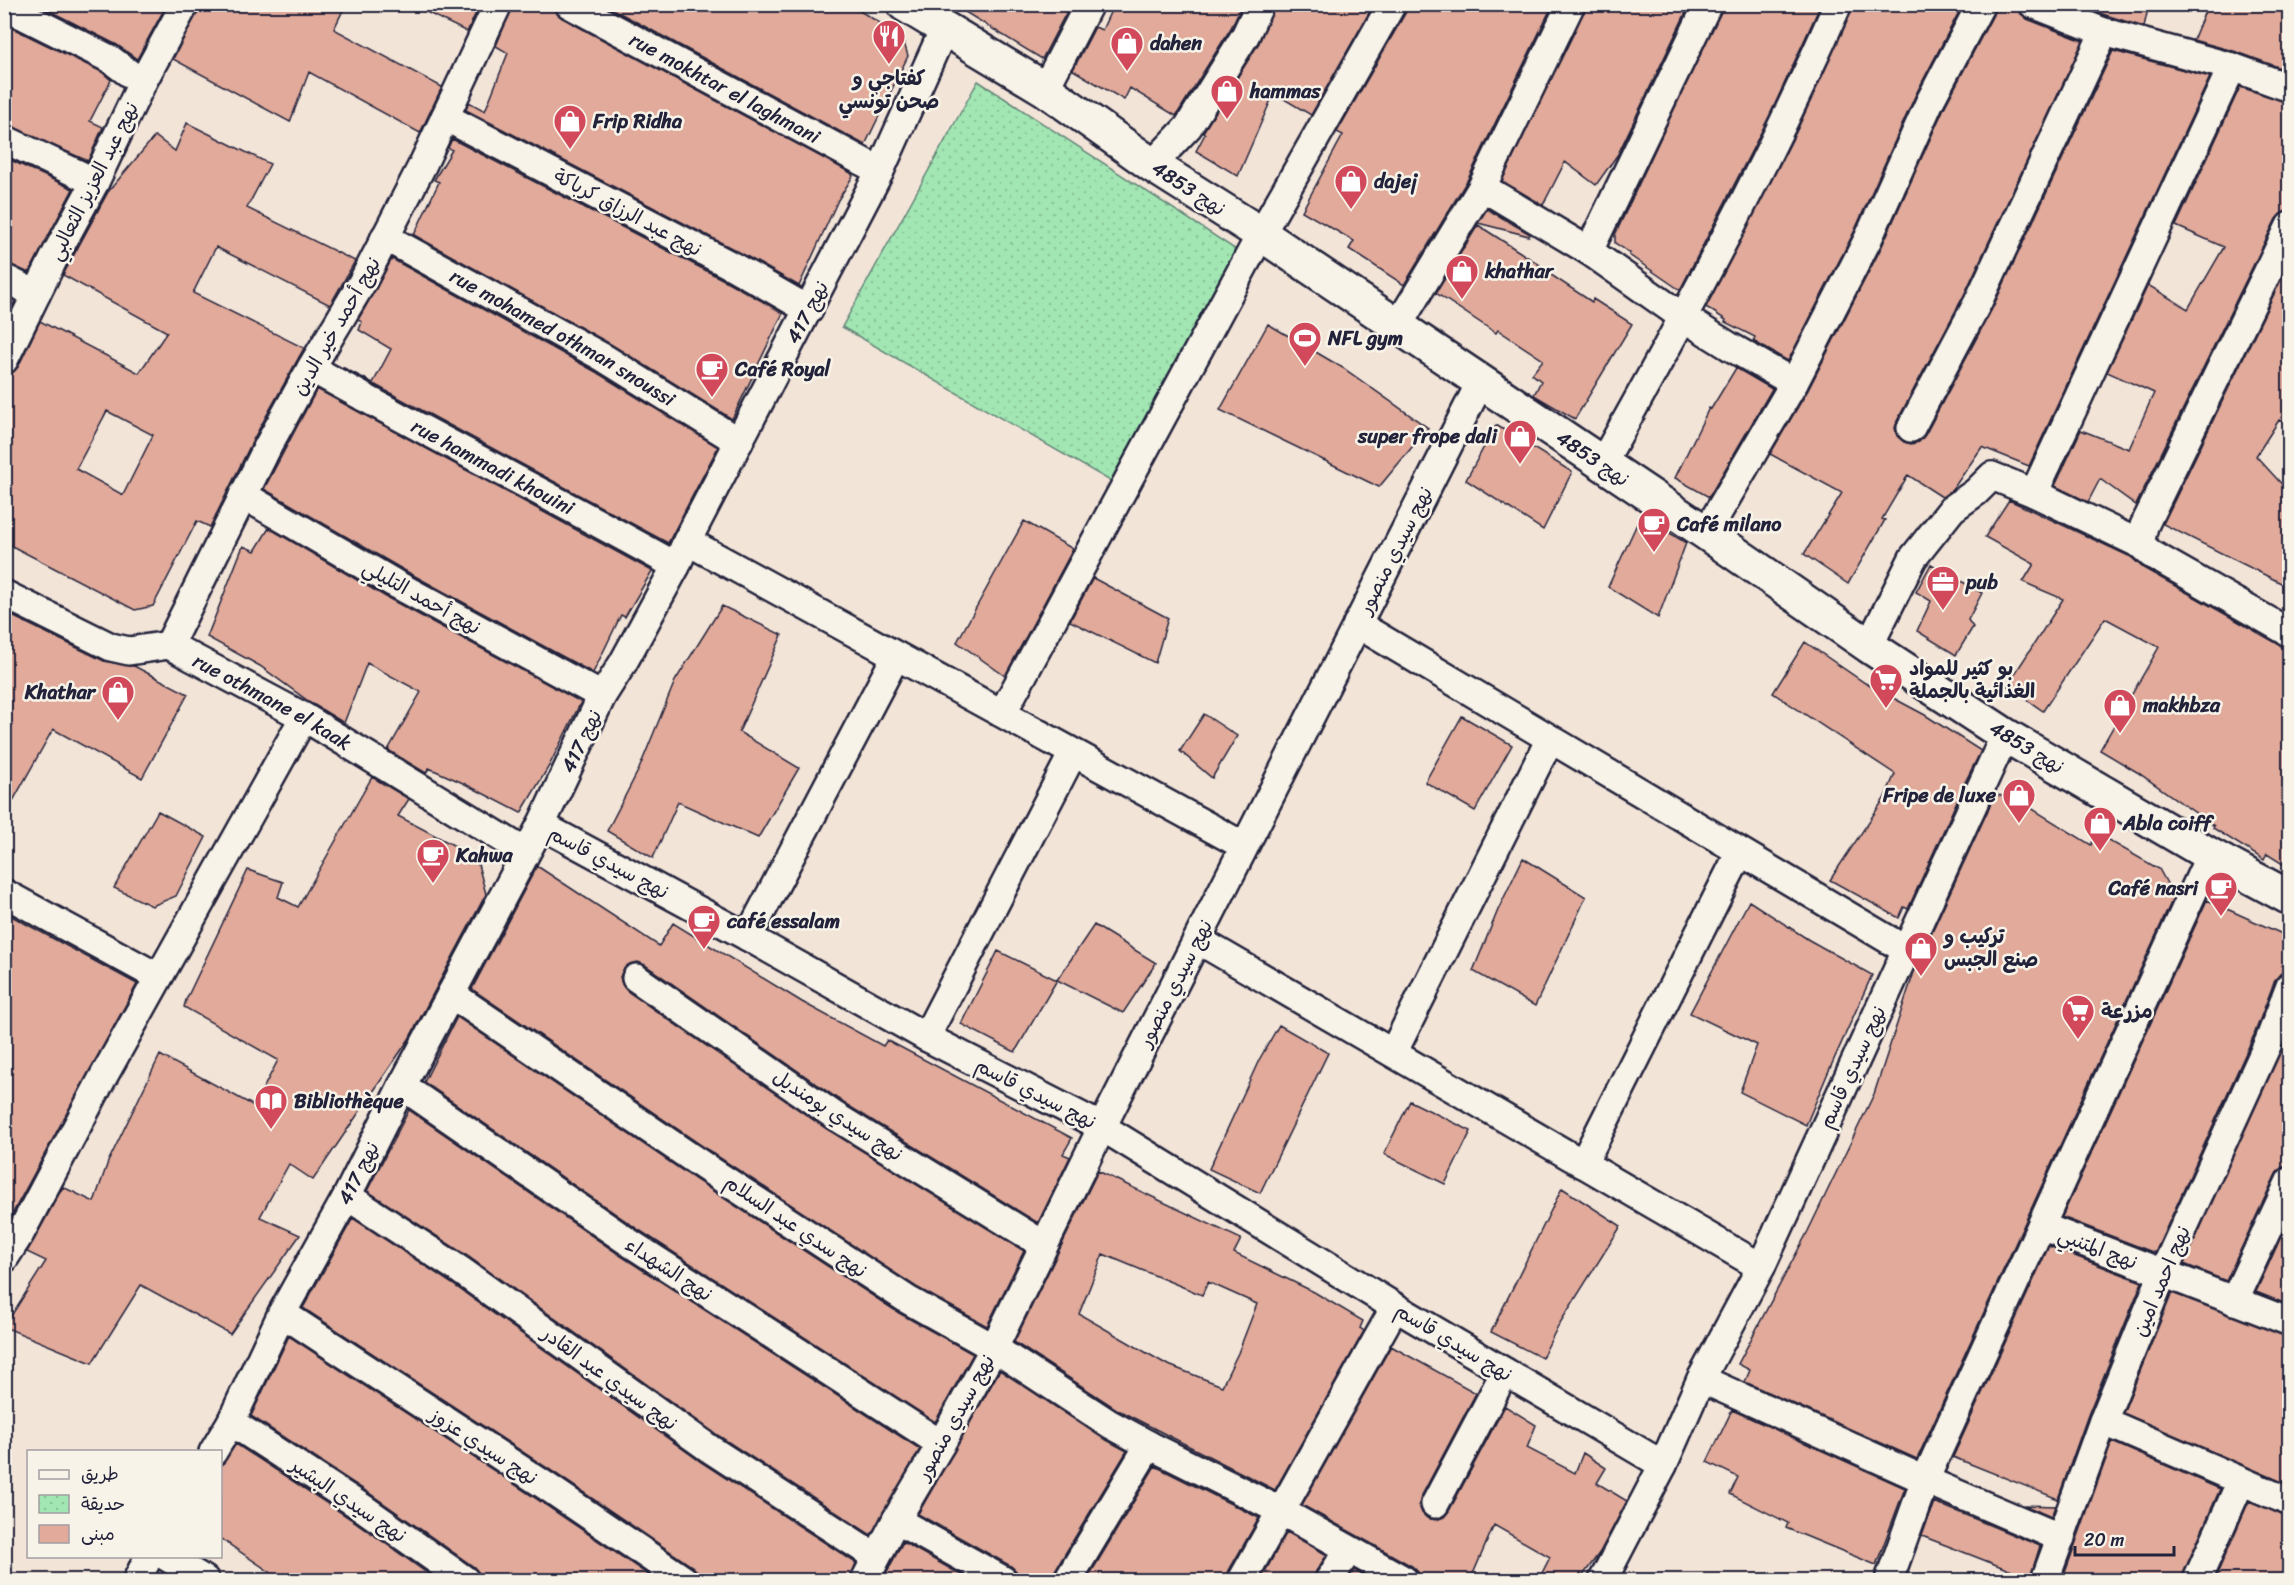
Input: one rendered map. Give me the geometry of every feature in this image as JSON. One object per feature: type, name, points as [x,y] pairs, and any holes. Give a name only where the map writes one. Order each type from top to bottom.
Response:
[{"type":"street","name":"نهج عبد العزيز الثعالبي","points":[[4,360],[95,182],[142,83],[185,4]]},
{"type":"street","name":"نهج أحمد خير الدين","points":[[169,645],[243,495],[311,368],[363,281],[445,117],[498,4]]},
{"type":"street","name":"rue mokhtar el laghmani","points":[[569,4],[880,171]]},
{"type":"street","name":"نهج 4853","points":[[904,4],[1045,89],[1152,165],[1261,234],[1706,533],[1869,646],[2005,735],[2210,855],[2289,898]]},
{"type":"street","points":[[1045,89],[1089,4]]},
{"type":"street","points":[[1152,165],[1188,128],[1245,36],[1260,4]]},
{"type":"street","points":[[1003,712],[1261,234],[1392,4]]},
{"type":"street","points":[[1398,327],[1482,187],[1571,4]]},
{"type":"street","points":[[1589,251],[1708,4]]},
{"type":"street","points":[[1602,464],[1684,318],[1802,86],[1838,4]]},
{"type":"street","points":[[1706,533],[1794,383],[1868,239],[1930,101],[1981,4]]},
{"type":"street","points":[[2033,4],[2104,32],[2232,67],[2289,88]]},
{"type":"street","points":[[4,6],[110,59],[142,83]]},
{"type":"street","name":"نهج 417","points":[[214,1450],[231,1422],[282,1313],[541,825],[602,696],[623,663],[676,566],[809,310],[880,171],[944,28]]},
{"type":"street","points":[[1911,428],[1978,302],[2104,32]]},
{"type":"street","points":[[2034,493],[2232,67]]},
{"type":"street","name":"نهج عبد الرزاق كرباكة","points":[[445,117],[734,267],[809,310]]},
{"type":"street","points":[[4,139],[95,182]]},
{"type":"street","points":[[1482,187],[1589,251],[1684,318],[1794,383]]},
{"type":"street","points":[[2140,544],[2144,526],[2289,226]]},
{"type":"street","name":"rue mohamed othman snoussi","points":[[385,237],[604,358],[739,442]]},
{"type":"street","points":[[4,278],[36,294]]},
{"type":"street","name":"rue hammadi khouini","points":[[311,368],[553,497],[676,566]]},
{"type":"street","name":"نهج سيدي منصور","points":[[871,1569],[896,1520],[994,1348],[1102,1127],[1480,383]]},
{"type":"street","points":[[1869,646],[1913,558],[1952,508],[1976,492],[1992,476],[2034,493],[2140,544],[2151,554],[2289,633]]},
{"type":"street","name":"نهج أحمد التليلي","points":[[243,495],[394,583],[602,696]]},
{"type":"street","points":[[687,541],[1244,846]]},
{"type":"street","name":"rue othmane el kaak","points":[[4,594],[111,647],[129,651],[169,645],[304,717],[525,852]]},
{"type":"street","points":[[1358,624],[1906,950]]},
{"type":"street","points":[[748,937],[896,656]]},
{"type":"street","points":[[4,1259],[20,1234],[100,1081],[304,717]]},
{"type":"street","name":"نهج سيدي قاسم","points":[[541,825],[926,1037],[1102,1127],[1395,1307],[1663,1465],[1701,1379],[1761,1267],[2005,735]]},
{"type":"street","points":[[1393,1053],[1551,739]]},
{"type":"street","points":[[926,1037],[1073,753]]},
{"type":"street","points":[[1583,1164],[1740,852]]},
{"type":"street","points":[[1889,1581],[1925,1480],[2210,855]]},
{"type":"street","points":[[4,892],[158,977]]},
{"type":"street","points":[[1198,940],[1761,1267]]},
{"type":"street","name":"نهج سيدي بومنديل","points":[[636,978],[835,1116],[1044,1245]]},
{"type":"street","name":"نهج احمد امين","points":[[2045,1581],[2103,1421],[2163,1273],[2269,1041],[2289,986]]},
{"type":"street","name":"نهج سدي عبد السلام","points":[[451,994],[807,1235],[908,1300],[994,1348],[1110,1424],[1289,1514],[1348,1551],[1404,1581]]},
{"type":"street","name":"نهج الشهداء","points":[[402,1086],[639,1249],[941,1444]]},
{"type":"street","points":[[2234,1301],[2289,1180]]},
{"type":"street","name":"نهج سيدي عبد القادر","points":[[346,1196],[460,1270],[710,1449],[871,1569]]},
{"type":"street","name":"نهج المتنبي","points":[[2041,1226],[2289,1322]]},
{"type":"street","points":[[1242,1581],[1395,1307]]},
{"type":"street","name":"نهج سيدي عزوز","points":[[282,1313],[546,1486],[684,1581]]},
{"type":"street","points":[[1435,1504],[1505,1372]]},
{"type":"street","points":[[1701,1379],[2061,1539]]},
{"type":"street","points":[[2103,1421],[2289,1502]]},
{"type":"street","name":"نهج سيدي البشير","points":[[231,1422],[363,1508],[465,1581]]},
{"type":"street","points":[[1068,1581],[1149,1445]]},
{"type":"street","points":[[1603,1581],[1663,1465]]},
{"type":"street","points":[[2197,1581],[2241,1482]]},
{"type":"street","points":[[896,1520],[1003,1581]]},
{"type":"street","points":[[1329,1581],[1348,1551]]},
{"type":"street","points":[[137,1581],[148,1558]]},
{"type":"street","points":[[167,1558],[205,1581]]},
{"type":"green space","points":[[978,81],[1244,255],[1119,486],[842,327]]},
{"type":"building","points":[[36,4],[167,4],[137,59],[117,45]]},
{"type":"building","points":[[201,4],[346,4],[334,29],[442,87],[420,133],[309,72],[290,122],[173,59]]},
{"type":"building","points":[[410,4],[480,4],[467,32]]},
{"type":"building","points":[[513,4],[553,4],[556,13],[562,18],[851,173],[853,176],[838,200],[799,286],[741,253],[466,110],[469,102],[485,111],[508,53],[496,46]]},
{"type":"building","points":[[603,4],[848,4],[902,36],[908,56],[865,145]]},
{"type":"building","points":[[952,4],[1055,4],[1067,11],[1042,59]]},
{"type":"building","points":[[1114,4],[1242,4],[1231,28],[1176,116],[1130,88],[1124,100],[1073,70],[1095,27],[1102,30]]},
{"type":"building","points":[[1275,4],[1374,4],[1311,115],[1274,93],[1238,176],[1196,151],[1205,134],[1203,132],[1259,43]]},
{"type":"building","points":[[1408,4],[1553,4],[1468,179],[1404,285],[1349,249],[1354,241],[1302,211],[1343,135],[1337,132],[1406,12]]},
{"type":"building","points":[[1586,4],[1690,4],[1618,154],[1596,185],[1565,162],[1543,205],[1502,181]]},
{"type":"building","points":[[1723,4],[1821,4],[1770,115],[1680,290],[1629,255],[1630,253],[1615,243],[1615,235]]},
{"type":"building","points":[[1853,4],[1963,4],[1916,94],[1854,232],[1788,361],[1753,341],[1755,337],[1725,322],[1726,320],[1706,307],[1798,128]]},
{"type":"building","points":[[1997,4],[2018,4],[2020,13],[2027,19],[2083,41],[1964,295],[1897,421],[1895,428],[1897,436],[1904,442],[1911,444],[1919,442],[1925,435],[1992,309],[2113,51],[2210,77],[2029,466],[1982,447],[1953,489],[1942,497],[1908,475],[1848,584],[1804,554],[1842,493],[1770,454],[1808,390],[1882,246],[1944,108]]},
{"type":"building","points":[[2095,4],[2149,4],[2144,27],[2093,11]]},
{"type":"building","points":[[2208,4],[2289,4],[2289,71],[2237,52],[2193,40]]},
{"type":"building","points":[[4,24],[102,72],[111,80],[90,121],[103,127],[88,161],[4,124]]},
{"type":"building","points":[[2240,87],[2289,103],[2289,210],[2276,219],[2136,505],[2100,479],[2088,502],[2055,486],[2081,430],[2129,449],[2154,393],[2107,372],[2148,285],[2188,309],[2224,247],[2176,226]]},
{"type":"building","points":[[187,123],[270,164],[247,208],[355,261],[330,305],[216,247],[193,293],[304,348],[254,438],[210,527],[197,521],[153,606],[135,610],[4,542],[4,376],[12,373],[18,367],[40,321],[139,373],[167,332],[63,275],[108,192],[155,136],[175,151]],"holes":[[[107,411],[153,435],[123,495],[76,469]]]},
{"type":"building","points":[[452,139],[726,281],[783,313],[732,419],[612,345],[414,235],[439,182],[434,180],[452,150],[448,148]]},
{"type":"building","points":[[4,157],[73,189],[29,273],[4,262]]},
{"type":"building","points":[[1487,209],[1530,234],[1529,236],[1478,223]]},
{"type":"building","points":[[1478,225],[1592,302],[1593,299],[1632,324],[1575,419],[1534,395],[1541,381],[1532,374],[1543,360],[1498,330],[1496,333],[1436,293]]},
{"type":"building","points":[[392,259],[596,372],[718,447],[668,543],[342,367],[373,383],[391,349],[359,330],[362,322],[358,320]]},
{"type":"building","points":[[2289,263],[2289,425],[2279,420],[2256,456],[2289,492],[2289,587],[2163,524]]},
{"type":"building","points":[[4,296],[15,301],[4,323]]},
{"type":"building","points":[[1268,324],[1343,368],[1428,428],[1379,487],[1220,410]]},
{"type":"building","points":[[1736,368],[1772,389],[1709,497],[1675,478],[1709,408],[1711,409]]},
{"type":"building","points":[[317,389],[652,571],[625,617],[621,615],[593,673],[402,569],[264,489]]},
{"type":"building","points":[[1496,425],[1572,472],[1543,530],[1466,480]]},
{"type":"building","points":[[2009,500],[2131,557],[2143,568],[2289,650],[2289,868],[2267,854],[2264,860],[2213,828],[2214,826],[2137,772],[2100,750],[2159,647],[2105,618],[2043,711],[2007,686],[2063,599],[2023,582],[2034,564],[1985,537]]},
{"type":"building","points":[[1641,515],[1686,543],[1658,618],[1608,587]]},
{"type":"building","points":[[1024,521],[1073,549],[1005,676],[957,642]]},
{"type":"building","points":[[269,528],[386,597],[581,702],[549,766],[521,813],[429,768],[426,773],[388,750],[421,692],[367,663],[344,723],[311,703],[260,666],[207,637],[243,546],[255,551]]},
{"type":"building","points":[[1931,564],[1982,593],[1968,620],[1973,627],[1956,655],[1917,631],[1931,601],[1916,592]]},
{"type":"building","points":[[1093,578],[1168,618],[1155,663],[1070,621]]},
{"type":"building","points":[[722,606],[782,635],[739,732],[799,768],[758,838],[678,802],[653,858],[607,831],[639,769],[675,681]]},
{"type":"building","points":[[4,612],[104,661],[134,666],[188,694],[142,778],[53,729],[4,817]]},
{"type":"building","points":[[1805,642],[1865,683],[1925,715],[1981,751],[1960,792],[1908,909],[1904,907],[1899,918],[1830,880],[1884,799],[1895,774],[1773,693]]},
{"type":"building","points":[[1204,714],[1237,736],[1212,778],[1180,751]]},
{"type":"building","points":[[1462,716],[1512,745],[1475,811],[1425,782]]},
{"type":"building","points":[[372,777],[409,799],[398,816],[476,857],[486,894],[409,1039],[313,1180],[289,1164],[260,1217],[300,1235],[230,1334],[141,1285],[92,1363],[4,1327],[46,1261],[27,1252],[63,1187],[94,1202],[108,1162],[160,1055],[254,1106],[278,1060],[184,1007],[186,1000],[248,870],[283,882],[278,897],[298,907]]},
{"type":"building","points":[[1995,795],[2013,797],[2091,845],[2096,833],[2159,869],[2174,896],[1917,1459],[1745,1382],[1750,1370],[1738,1364],[1808,1231],[1874,1094],[1916,966]]},
{"type":"building","points":[[158,811],[206,837],[176,896],[152,906],[114,888]]},
{"type":"building","points":[[1523,858],[1586,897],[1535,1006],[1473,971],[1498,910]]},
{"type":"building","points":[[537,866],[659,946],[673,923],[802,1002],[883,1046],[887,1040],[1072,1138],[1063,1154],[1070,1157],[1038,1223],[844,1103],[645,965],[638,962],[630,964],[623,970],[620,977],[627,991],[827,1129],[1024,1251],[987,1326],[916,1287],[714,1154],[472,989]]},
{"type":"building","points":[[2207,900],[2289,937],[2289,971],[2281,973],[2275,980],[2254,1035],[2155,1253],[2062,1217]]},
{"type":"building","points":[[1749,901],[1809,940],[1872,975],[1806,1125],[1740,1092],[1757,1045],[1690,1013]]},
{"type":"building","points":[[4,912],[137,984],[4,1229]]},
{"type":"building","points":[[1094,925],[1156,963],[1123,1013],[1057,980]]},
{"type":"building","points":[[998,951],[1057,980],[1015,1052],[961,1024]]},
{"type":"building","points":[[457,1017],[696,1180],[899,1313],[973,1354],[935,1422],[639,1230],[424,1082]]},
{"type":"building","points":[[1279,1025],[1328,1053],[1260,1193],[1209,1169],[1259,1060]]},
{"type":"building","points":[[2289,1031],[2289,1165],[2281,1168],[2276,1174],[2226,1281],[2184,1264]]},
{"type":"building","points":[[1410,1101],[1471,1131],[1445,1184],[1384,1154]]},
{"type":"building","points":[[409,1110],[621,1256],[920,1449],[871,1535],[719,1436],[469,1257],[367,1191]]},
{"type":"building","points":[[1098,1171],[1241,1239],[1234,1253],[1314,1292],[1363,1321],[1360,1328],[1364,1331],[1275,1490],[1118,1410],[1014,1342]],"holes":[[[1103,1254],[1202,1295],[1208,1282],[1257,1304],[1222,1386],[1166,1364],[1079,1314]]]},
{"type":"building","points":[[1562,1188],[1621,1226],[1558,1326],[1542,1358],[1491,1332]]},
{"type":"building","points":[[353,1218],[451,1283],[701,1462],[856,1563],[849,1581],[700,1581],[693,1567],[555,1473],[303,1308]]},
{"type":"building","points":[[2289,1219],[2289,1305],[2256,1292]]},
{"type":"building","points":[[2049,1246],[2142,1282],[2088,1415],[2058,1499],[1953,1457]]},
{"type":"building","points":[[2172,1293],[2289,1337],[2289,1485],[2123,1413]]},
{"type":"building","points":[[289,1336],[657,1581],[481,1581],[474,1567],[372,1495],[251,1416]]},
{"type":"building","points":[[1391,1346],[1476,1393],[1421,1497],[1419,1505],[1427,1518],[1436,1520],[1444,1517],[1449,1511],[1505,1406],[1536,1425],[1527,1448],[1575,1473],[1583,1453],[1606,1468],[1597,1483],[1627,1501],[1600,1552],[1579,1581],[1538,1581],[1550,1557],[1494,1525],[1470,1581],[1420,1581],[1418,1572],[1412,1566],[1302,1505]]},
{"type":"building","points":[[1000,1370],[1101,1437],[1127,1451],[1054,1572],[1052,1581],[1019,1581],[1017,1572],[1011,1566],[918,1514]]},
{"type":"building","points":[[1732,1410],[1905,1488],[1876,1565],[1786,1528],[1788,1523],[1730,1494],[1738,1477],[1707,1462]]},
{"type":"building","points":[[2112,1442],[2220,1489],[2181,1581],[2062,1581]]},
{"type":"building","points":[[236,1444],[354,1521],[438,1581],[283,1581],[222,1539],[222,1463]]},
{"type":"building","points":[[1155,1466],[1259,1518],[1228,1572],[1226,1581],[1086,1581]]},
{"type":"building","points":[[2249,1501],[2289,1517],[2289,1581],[2214,1581]]},
{"type":"building","points":[[1934,1502],[2040,1546],[2030,1578],[1922,1536]]},
{"type":"building","points":[[2024,1505],[2055,1506],[2051,1517]]},
{"type":"building","points":[[1287,1532],[1327,1555],[1316,1571],[1313,1581],[1260,1581]]},
{"type":"building","points":[[903,1542],[972,1581],[882,1581]]},
{"type":"building","points":[[1354,1570],[1373,1581],[1347,1581]]},
{"type":"place","name":"كفتاجي و صحن تونسي","points":[[889,65]]},
{"type":"place","name":"dahen","points":[[1127,72]]},
{"type":"place","name":"hammas","points":[[1227,120]]},
{"type":"place","name":"Frip Ridha","points":[[570,150]]},
{"type":"place","name":"dajej","points":[[1351,210]]},
{"type":"place","name":"khathar","points":[[1462,300]]},
{"type":"place","name":"NFL gym","points":[[1305,367]]},
{"type":"place","name":"Café Royal","points":[[712,398]]},
{"type":"place","name":"super frope dali","points":[[1520,465]]},
{"type":"place","name":"Café milano","points":[[1654,553]]},
{"type":"place","name":"pub","points":[[1943,611]]},
{"type":"place","name":"بو كثير للمواد الغذائية بالجملة","points":[[1886,709]]},
{"type":"place","name":"Khathar","points":[[118,721]]},
{"type":"place","name":"makhbza","points":[[2120,734]]},
{"type":"place","name":"Fripe de luxe","points":[[2019,824]]},
{"type":"place","name":"Abla coiff","points":[[2100,852]]},
{"type":"place","name":"Kahwa","points":[[433,884]]},
{"type":"place","name":"Café nasri","points":[[2221,917]]},
{"type":"place","name":"café essalam","points":[[704,950]]},
{"type":"place","name":"تركيب و صنع الجبس","points":[[1921,977]]},
{"type":"place","name":"مزرعة","points":[[2078,1040]]},
{"type":"place","name":"Bibliothèque","points":[[271,1130]]}]
